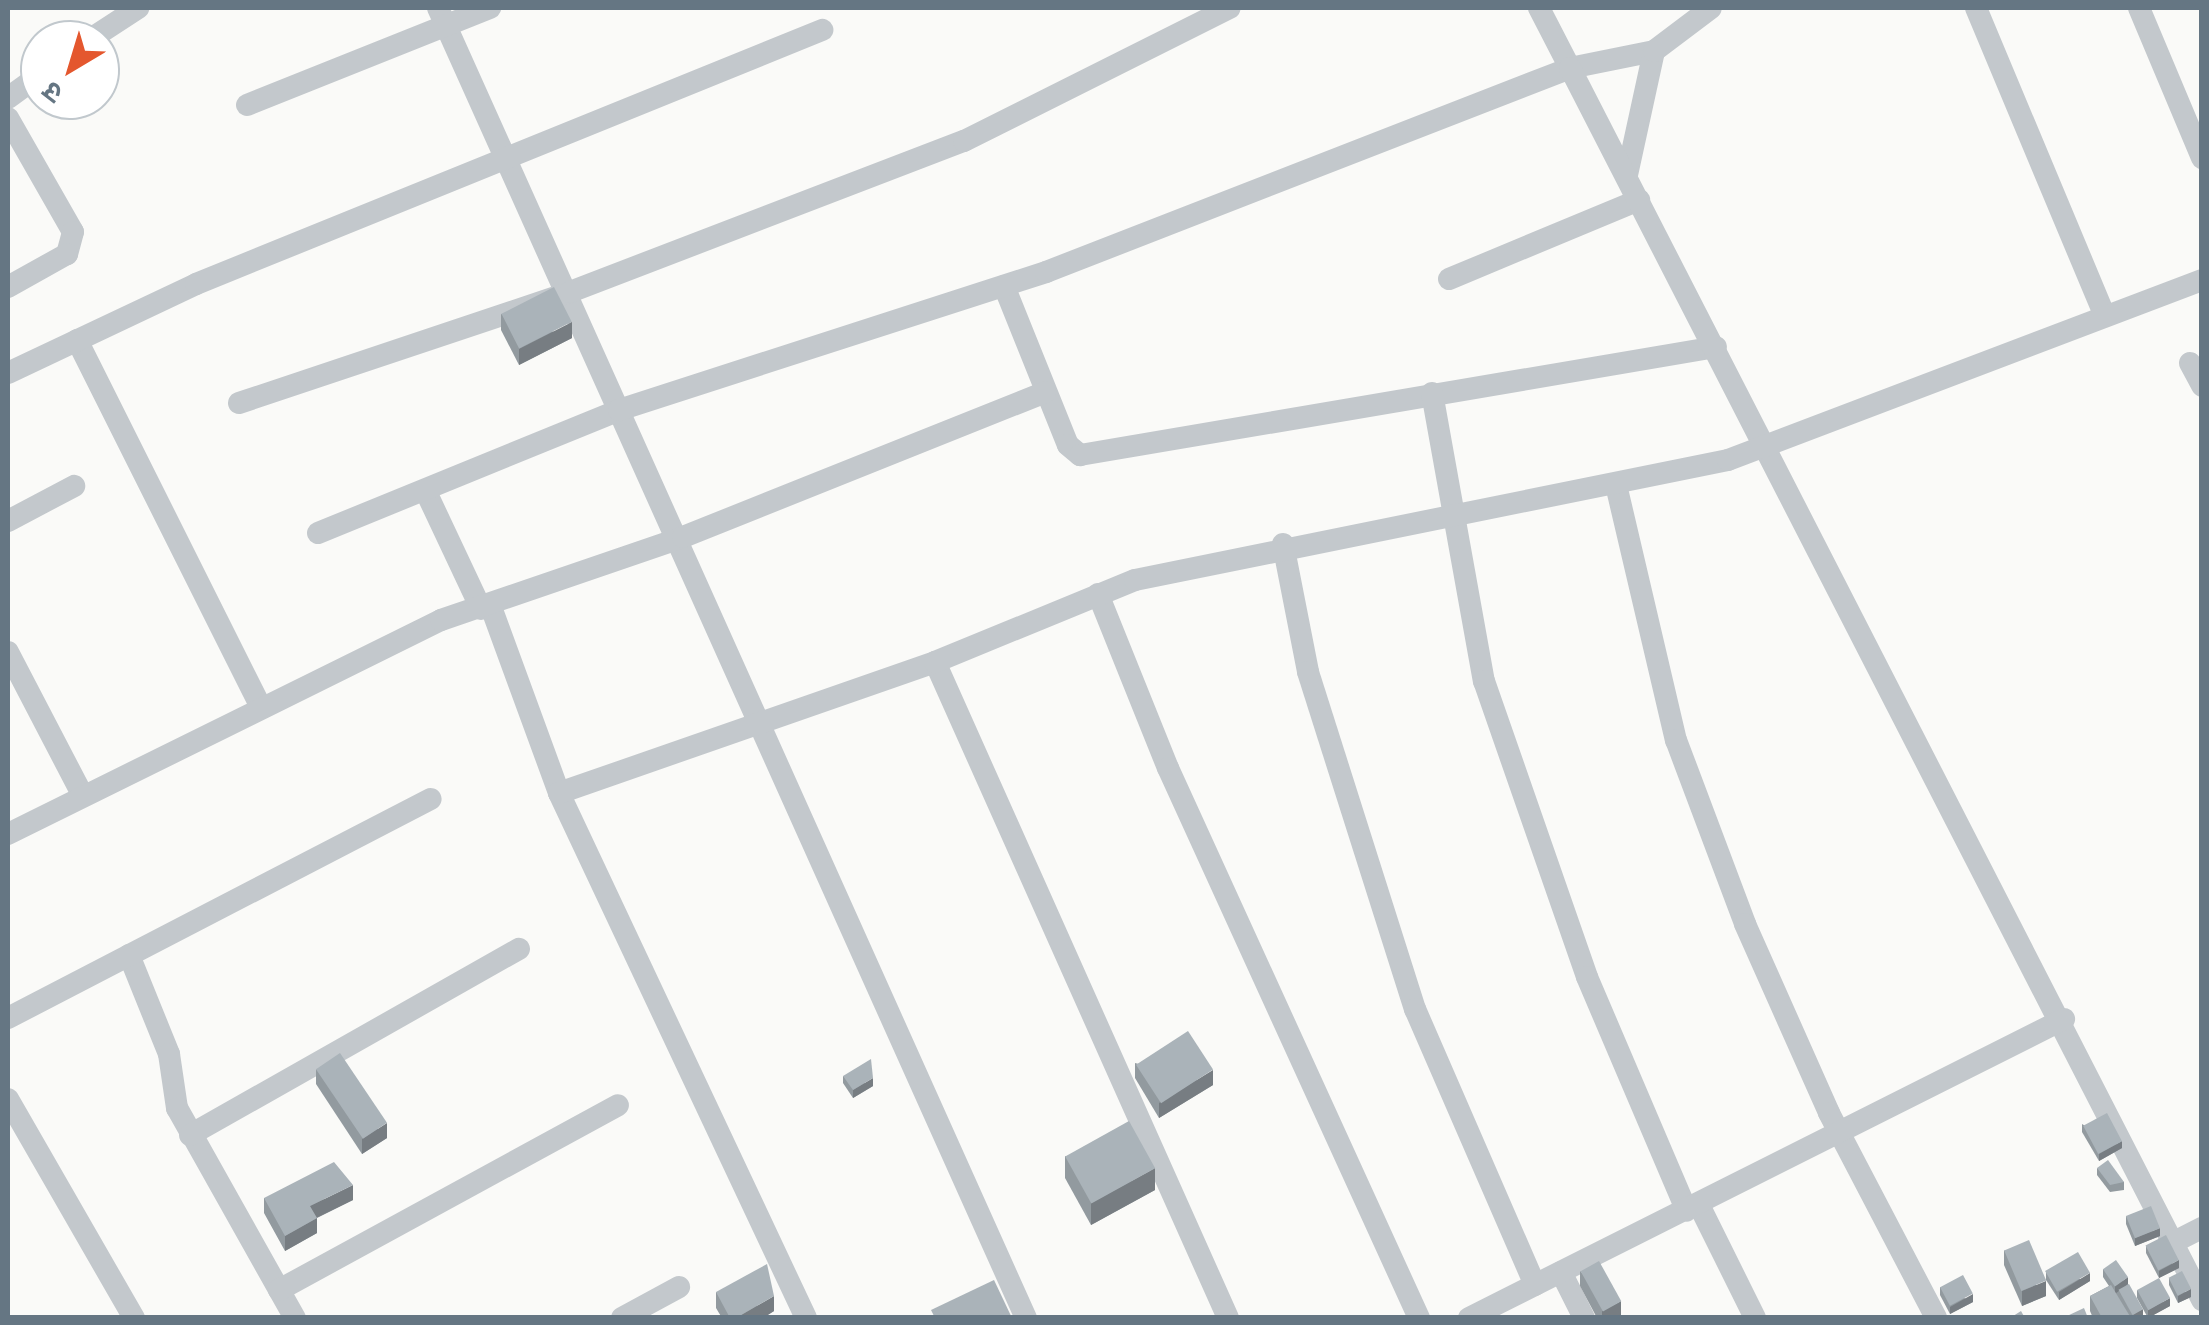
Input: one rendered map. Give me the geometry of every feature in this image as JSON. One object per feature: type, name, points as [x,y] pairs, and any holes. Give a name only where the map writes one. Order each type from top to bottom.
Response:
[{"type":"street","points":[[247,105],[443,16],[490,8]]},
{"type":"street","points":[[240,403],[570,292],[964,141],[1230,8]]},
{"type":"street","points":[[1539,8],[2178,1240],[2202,1300]]},
{"type":"street","points":[[318,533],[427,494],[619,410],[1004,286],[1570,68],[1654,51],[1711,8]]},
{"type":"street","points":[[1976,8],[2104,316]]},
{"type":"street","points":[[2140,8],[2202,158]]},
{"type":"street","points":[[443,16],[512,156],[619,410],[683,537],[1026,1318]]},
{"type":"street","points":[[8,373],[77,340],[512,156],[822,30]]},
{"type":"street","points":[[1626,175],[1654,51]]},
{"type":"street","points":[[8,118],[72,232],[67,254],[8,286]]},
{"type":"street","points":[[1449,279],[1639,200]]},
{"type":"street","points":[[559,793],[935,662],[1098,594],[1282,544],[1617,488],[1765,446],[2202,280]]},
{"type":"street","points":[[1004,286],[1044,392],[1080,455],[1716,346]]},
{"type":"street","points":[[77,340],[260,704]]},
{"type":"street","points":[[2190,363],[2202,386]]},
{"type":"street","points":[[8,834],[82,792],[260,704],[486,608],[683,537],[1044,392]]},
{"type":"street","points":[[1432,393],[1484,681],[1586,978],[1693,1208],[1755,1318]]},
{"type":"street","points":[[8,521],[74,486]]},
{"type":"street","points":[[1617,488],[1676,740],[1841,1136],[1936,1318]]},
{"type":"street","points":[[427,494],[486,608],[559,793],[806,1318]]},
{"type":"street","points":[[1282,544],[1308,672],[1415,1009],[1536,1285]]},
{"type":"street","points":[[1098,594],[1168,768],[1419,1318]]},
{"type":"street","points":[[8,652],[82,792]]},
{"type":"street","points":[[935,662],[1228,1318]]},
{"type":"street","points":[[8,1018],[431,799]]},
{"type":"street","points":[[190,1135],[519,949]]},
{"type":"street","points":[[129,955],[190,1135],[295,1318]]},
{"type":"street","points":[[1469,1318],[1841,1136],[2064,1019]]},
{"type":"street","points":[[8,1099],[134,1318]]},
{"type":"street","points":[[279,1290],[618,1105]]},
{"type":"street","points":[[2178,1240],[2202,1228]]},
{"type":"street","points":[[1562,1272],[1584,1318]]},
{"type":"street","points":[[622,1318],[679,1287]]},
{"type":"building","points":[[554,287],[572,322],[519,349],[501,314]]},
{"type":"building","points":[[1188,1031],[1213,1070],[1161,1103],[1136,1065]]},
{"type":"building","points":[[340,1053],[387,1123],[363,1139],[316,1069]]},
{"type":"building","points":[[871,1059],[873,1078],[853,1090],[843,1076]]},
{"type":"building","points":[[2107,1113],[2122,1141],[2098,1154],[2083,1126]]},
{"type":"building","points":[[1129,1121],[1155,1168],[1091,1204],[1065,1156]]},
{"type":"building","points":[[2108,1160],[2124,1182],[2110,1185],[2097,1168]]},
{"type":"building","points":[[334,1162],[353,1185],[310,1206],[317,1218],[285,1236],[264,1198]]},
{"type":"building","points":[[2151,1206],[2160,1228],[2135,1238],[2126,1216]]},
{"type":"building","points":[[2166,1235],[2179,1260],[2158,1270],[2146,1245]]},
{"type":"building","points":[[2029,1240],[2046,1281],[2021,1291],[2004,1251]]},
{"type":"building","points":[[2078,1252],[2090,1273],[2057,1292],[2045,1271]]},
{"type":"building","points":[[2116,1260],[2128,1277],[2115,1286],[2103,1269]]},
{"type":"building","points":[[1599,1261],[1621,1301],[1603,1311],[1581,1271]]},
{"type":"building","points":[[767,1264],[774,1296],[730,1318],[716,1292]]},
{"type":"building","points":[[2182,1271],[2191,1289],[2178,1296],[2169,1278]]},
{"type":"building","points":[[1963,1275],[1973,1294],[1950,1306],[1940,1287]]},
{"type":"building","points":[[2159,1278],[2170,1298],[2148,1310],[2137,1290]]},
{"type":"building","points":[[994,1280],[1012,1318],[935,1318],[931,1310]]},
{"type":"building","points":[[2129,1284],[2143,1309],[2133,1315],[2119,1290]]},
{"type":"building","points":[[2111,1285],[2131,1318],[2102,1318],[2090,1296]]},
{"type":"building","points":[[2084,1308],[2088,1318],[2067,1318],[2067,1316]]}]
